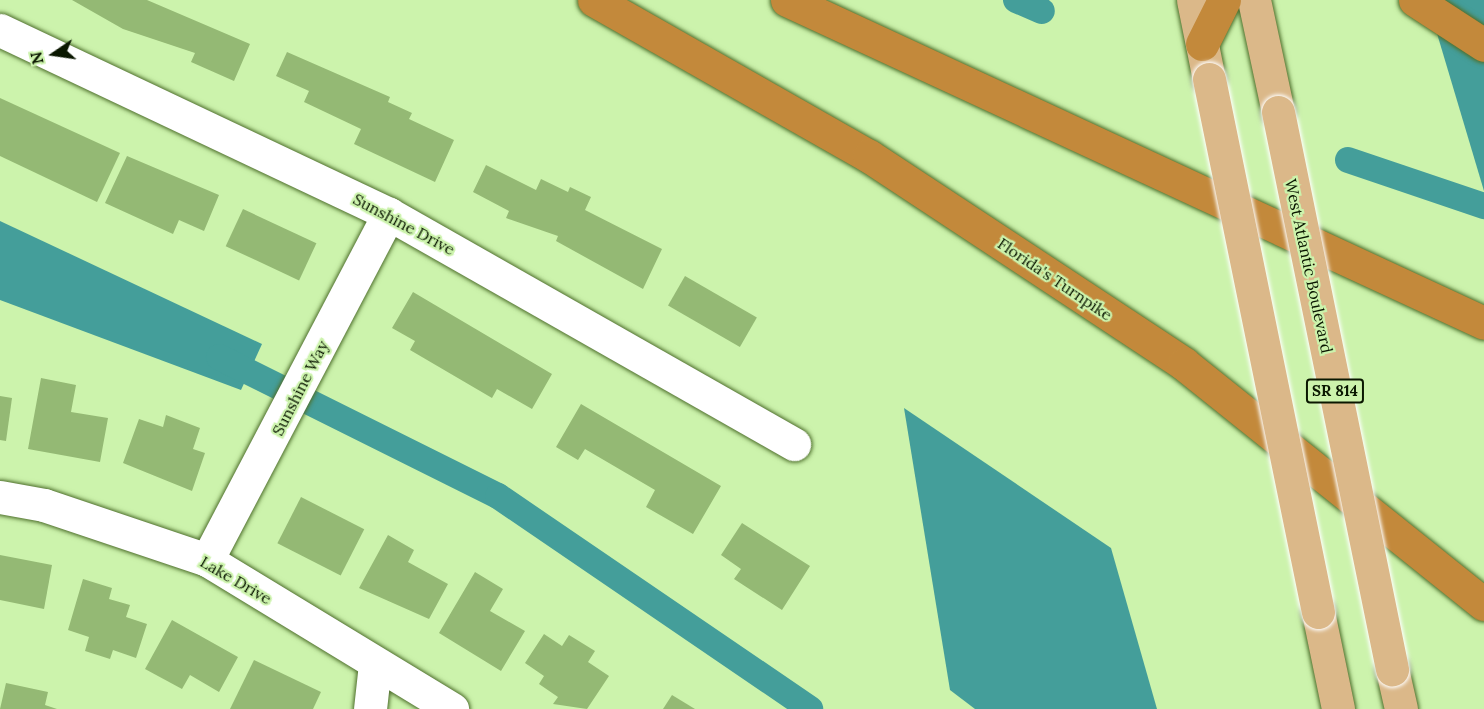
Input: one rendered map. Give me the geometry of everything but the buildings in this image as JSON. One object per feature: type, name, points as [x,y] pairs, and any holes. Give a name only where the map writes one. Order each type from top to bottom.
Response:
[{"type":"highway","name":"Florida's Turnpike","points":[[594,0],[869,156],[1184,364],[1484,604]]},
{"type":"highway","points":[[787,0],[1483,323]]},
{"type":"highway","points":[[1202,44],[1224,0]]},
{"type":"highway","points":[[1415,0],[1484,45]]},
{"type":"main road","points":[[1193,0],[1338,709]]},
{"type":"main road","name":"West Atlantic Boulevard","points":[[1254,0],[1401,709]]},
{"type":"street","name":"Sunshine Drive","points":[[0,30],[389,214],[794,444]]},
{"type":"street","name":"Sunshine Way","points":[[207,560],[279,429],[389,214]]},
{"type":"street","name":"Lake Drive","points":[[0,497],[44,505],[207,560],[452,709]]},
{"type":"street","points":[[370,709],[375,664]]},
{"type":"water","points":[[1427,0],[1484,0],[1484,191]]},
{"type":"water","points":[[0,221],[262,344],[241,390],[0,300]]},
{"type":"water","points":[[904,408],[1111,548],[1157,709],[975,709],[950,690]]},
{"type":"waterway","points":[[1016,0],[1042,11]]},
{"type":"waterway","points":[[1348,160],[1484,206]]},
{"type":"waterway","points":[[219,357],[498,496],[810,709]]}]
